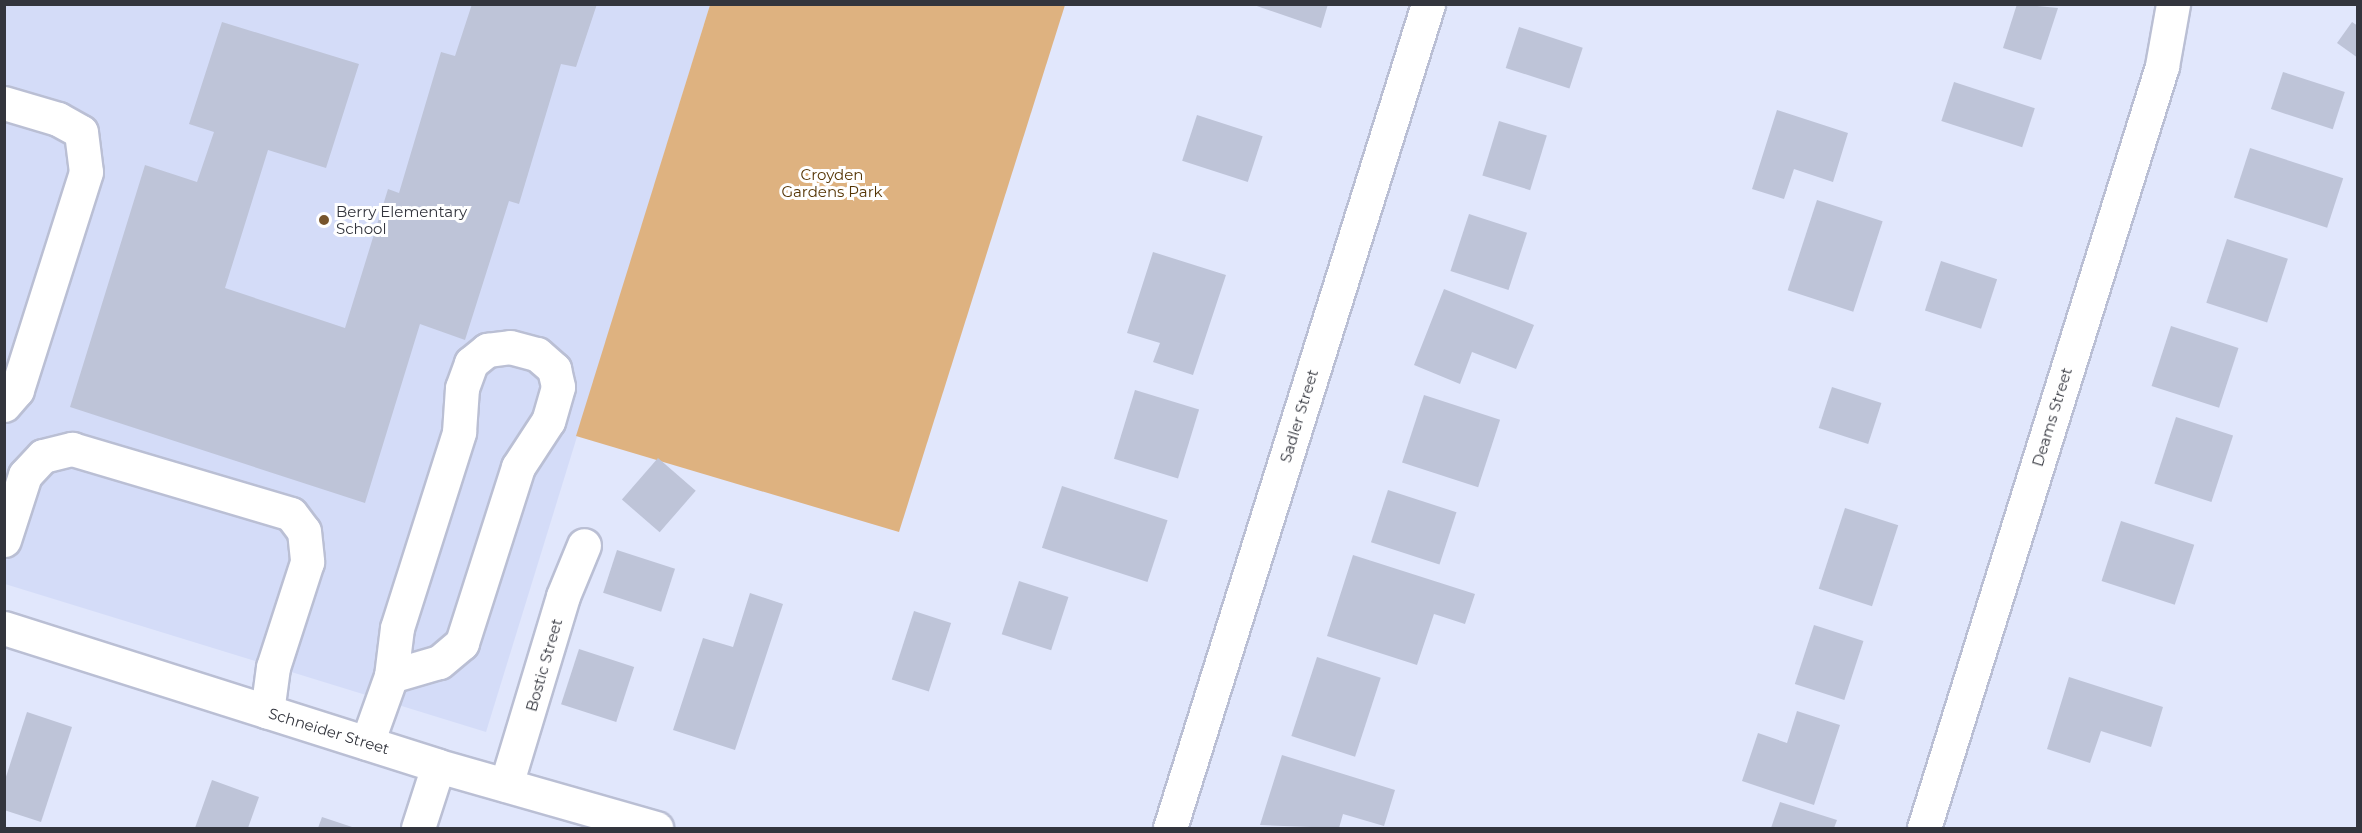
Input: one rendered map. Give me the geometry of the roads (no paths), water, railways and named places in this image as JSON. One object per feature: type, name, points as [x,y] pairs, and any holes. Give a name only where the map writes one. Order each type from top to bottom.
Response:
[{"type":"street","name":"Sadler Street","points":[[1170,828],[1428,4]]},
{"type":"street","name":"Deams Street","points":[[1924,828],[2162,66],[2173,4]]},
{"type":"street","points":[[4,103],[58,119],[81,132],[86,172],[17,390],[4,405]]},
{"type":"street","points":[[367,743],[391,676],[397,628],[459,432],[462,388],[471,363],[487,350],[510,347],[537,354],[554,369],[558,387],[548,421],[518,467],[462,643],[439,662],[391,676]]},
{"type":"street","points":[[4,540],[25,475],[43,456],[72,449],[291,514],[304,531],[308,562],[273,667],[267,712]]},
{"type":"street","name":"Bostic Street","points":[[506,785],[563,596],[584,545]]},
{"type":"street","name":"Schneider Street","points":[[4,628],[438,766],[656,828]]},
{"type":"street","points":[[418,828],[438,766]]},
{"type":"place","name":"Berry Elementary School","points":[[324,220]]},
{"type":"park label","name":"Croyden Gardens Park","points":[[832,182]]}]
